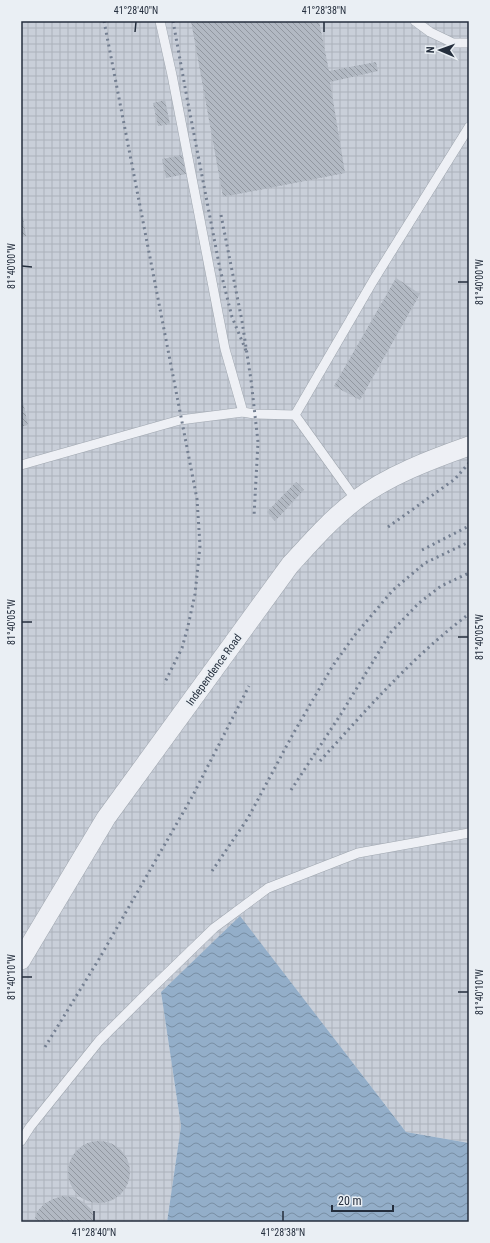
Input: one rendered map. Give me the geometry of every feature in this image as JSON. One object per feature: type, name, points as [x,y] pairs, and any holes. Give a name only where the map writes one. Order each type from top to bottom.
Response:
[{"type":"street","name":"Independence Road","points":[[21,960],[106,818],[285,571],[320,532],[356,500],[406,471],[444,454],[469,446]]},
{"type":"lane","points":[[160,21],[172,75],[225,349],[243,412]]},
{"type":"lane","points":[[415,21],[430,32],[453,44],[469,43]]},
{"type":"lane","points":[[295,415],[373,281],[469,127]]},
{"type":"lane","points":[[21,465],[180,420],[243,412],[254,414],[295,415]]},
{"type":"lane","points":[[295,415],[356,500]]},
{"type":"lane","points":[[21,1141],[30,1127],[99,1041],[214,928],[268,888],[358,853],[469,833]]},
{"type":"shaded area","points":[[21,21],[469,21],[469,1143],[406,1132],[240,917],[161,992],[181,1126],[167,1222],[21,1222]]},
{"type":"water","points":[[240,916],[406,1132],[469,1143],[469,1222],[167,1222],[181,1126],[161,992]]},
{"type":"building","points":[[191,21],[319,21],[329,71],[376,62],[378,71],[330,82],[345,173],[223,197]]},
{"type":"building","points":[[165,100],[170,124],[158,126],[153,103]]},
{"type":"building","points":[[182,155],[186,174],[166,178],[162,159]]},
{"type":"building","points":[[21,217],[23,217],[26,236],[21,237]]},
{"type":"building","points":[[396,278],[420,294],[360,400],[334,386]]},
{"type":"building","points":[[21,392],[28,425],[21,427]]},
{"type":"building","points":[[296,482],[304,490],[275,521],[267,512]]},
{"type":"building","points":[[99,1141],[116,1146],[121,1150],[125,1155],[130,1172],[125,1189],[121,1194],[116,1198],[99,1203],[82,1198],[77,1194],[73,1189],[68,1172],[73,1155],[77,1150],[82,1146]]},
{"type":"building","points":[[63,1196],[74,1197],[83,1202],[91,1209],[95,1222],[34,1222],[37,1212],[44,1204]]},
{"type":"railway","points":[[104,21],[197,499],[200,546],[195,594],[182,648],[164,684]]},
{"type":"railway","points":[[173,21],[220,269],[232,317],[247,353]]},
{"type":"railway","points":[[221,215],[242,321],[258,442],[254,516]]},
{"type":"railway","points":[[388,527],[455,479],[469,463]]},
{"type":"railway","points":[[422,550],[469,526]]},
{"type":"railway","points":[[212,871],[248,818],[293,734],[332,667],[354,636],[393,590],[425,563],[469,542]]},
{"type":"railway","points":[[291,790],[341,714],[391,632],[419,603],[441,586],[469,573]]},
{"type":"railway","points":[[320,761],[410,665],[448,630],[469,614]]},
{"type":"railway","points":[[45,1047],[99,959],[192,797],[249,686]]}]
